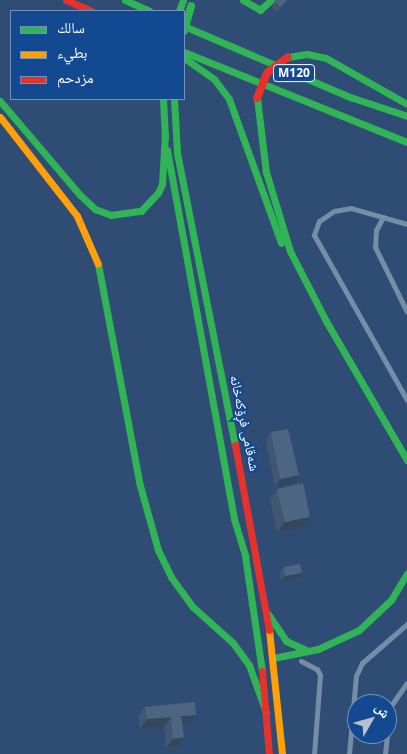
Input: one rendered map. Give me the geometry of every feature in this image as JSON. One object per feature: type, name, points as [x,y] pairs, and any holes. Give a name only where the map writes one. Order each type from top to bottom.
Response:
[{"type":"main road","points":[[60,0],[76,4]]},
{"type":"main road","points":[[66,0],[90,10]]},
{"type":"main road","points":[[125,0],[148,10]]},
{"type":"main road","points":[[243,0],[260,10],[271,0]]},
{"type":"main road","points":[[185,28],[193,3]]},
{"type":"main road","name":"M120","points":[[185,26],[350,98],[407,116]]},
{"type":"main road","name":"M120","points":[[185,52],[407,142]]},
{"type":"main road","points":[[326,321],[280,226],[266,172],[257,98],[267,73],[288,57],[307,54],[332,61],[407,104]]},
{"type":"main road","points":[[185,59],[214,79],[228,98],[264,204],[284,251],[407,460]]},
{"type":"main road","name":"شەقامی فڕۆکەخانە","points":[[163,100],[165,134],[180,232],[234,520],[245,556],[261,659],[269,754]]},
{"type":"main road","name":"شەقامی فڕۆکەخانە","points":[[174,100],[181,170],[258,554],[268,614],[282,754]]},
{"type":"main road","points":[[0,101],[80,195],[95,209],[111,215],[125,216],[141,211],[158,193],[162,184],[165,134]]},
{"type":"main road","points":[[0,117],[77,216],[96,255],[139,482],[158,550],[171,577],[193,607],[233,643],[249,665],[266,712]]},
{"type":"main road","points":[[245,556],[258,554]]},
{"type":"main road","points":[[261,659],[311,650],[345,638],[372,620],[391,600],[407,572]]},
{"type":"main road","points":[[268,614],[286,641],[311,650]]},
{"type":"street","points":[[407,224],[351,208],[334,212],[319,221],[314,235],[407,400]]},
{"type":"street","points":[[383,217],[376,230],[375,247],[387,277],[407,312]]},
{"type":"street","points":[[349,754],[356,676],[362,663],[407,624]]},
{"type":"street","points":[[301,661],[317,669],[320,674],[314,754]]},
{"type":"street","points":[[397,698],[407,684]]},
{"type":"building","points":[[276,0],[287,0],[280,7],[275,2]]},
{"type":"building","points":[[288,429],[299,475],[280,479],[271,432]]},
{"type":"building","points":[[303,483],[310,517],[285,522],[277,489]]},
{"type":"building","points":[[300,564],[302,573],[285,576],[284,567]]},
{"type":"building","points":[[195,702],[196,715],[181,716],[184,737],[173,739],[171,717],[147,719],[145,707]]},
{"type":"traffic: fast","points":[[125,0],[148,10]]},
{"type":"traffic: fast","points":[[179,10],[183,0]]},
{"type":"traffic: fast","points":[[243,0],[260,10],[271,0]]},
{"type":"traffic: fast","points":[[185,27],[191,6]]},
{"type":"traffic: fast","points":[[185,26],[350,97],[407,116]]},
{"type":"traffic: fast","points":[[185,52],[407,142]]},
{"type":"traffic: fast","points":[[288,57],[307,54],[326,58],[407,104]]},
{"type":"traffic: fast","points":[[185,59],[214,79],[229,99],[281,243]]},
{"type":"traffic: fast","points":[[257,98],[266,172],[290,251],[326,321],[407,460]]},
{"type":"traffic: fast","points":[[163,100],[165,139]]},
{"type":"traffic: fast","points":[[174,100],[177,153],[235,445]]},
{"type":"traffic: fast","points":[[0,101],[80,195],[95,209],[111,215],[141,211],[158,193],[162,184],[165,134]]},
{"type":"traffic: fast","points":[[167,150],[234,519],[245,556],[262,671]]},
{"type":"traffic: fast","points":[[98,264],[139,482],[158,550],[171,577],[193,607],[233,643],[249,665],[266,712]]},
{"type":"traffic: fast","points":[[273,658],[318,649],[359,630],[391,600],[407,573]]},
{"type":"traffic: fast","points":[[268,614],[286,641],[306,650]]},
{"type":"traffic: slow","points":[[0,117],[77,216],[98,264]]},
{"type":"traffic: slow","points":[[269,630],[282,754]]},
{"type":"traffic: jam","points":[[66,0],[90,10]]},
{"type":"traffic: jam","points":[[257,98],[267,73],[288,57]]},
{"type":"traffic: jam","points":[[235,445],[269,630]]},
{"type":"traffic: jam","points":[[262,671],[269,754]]}]
